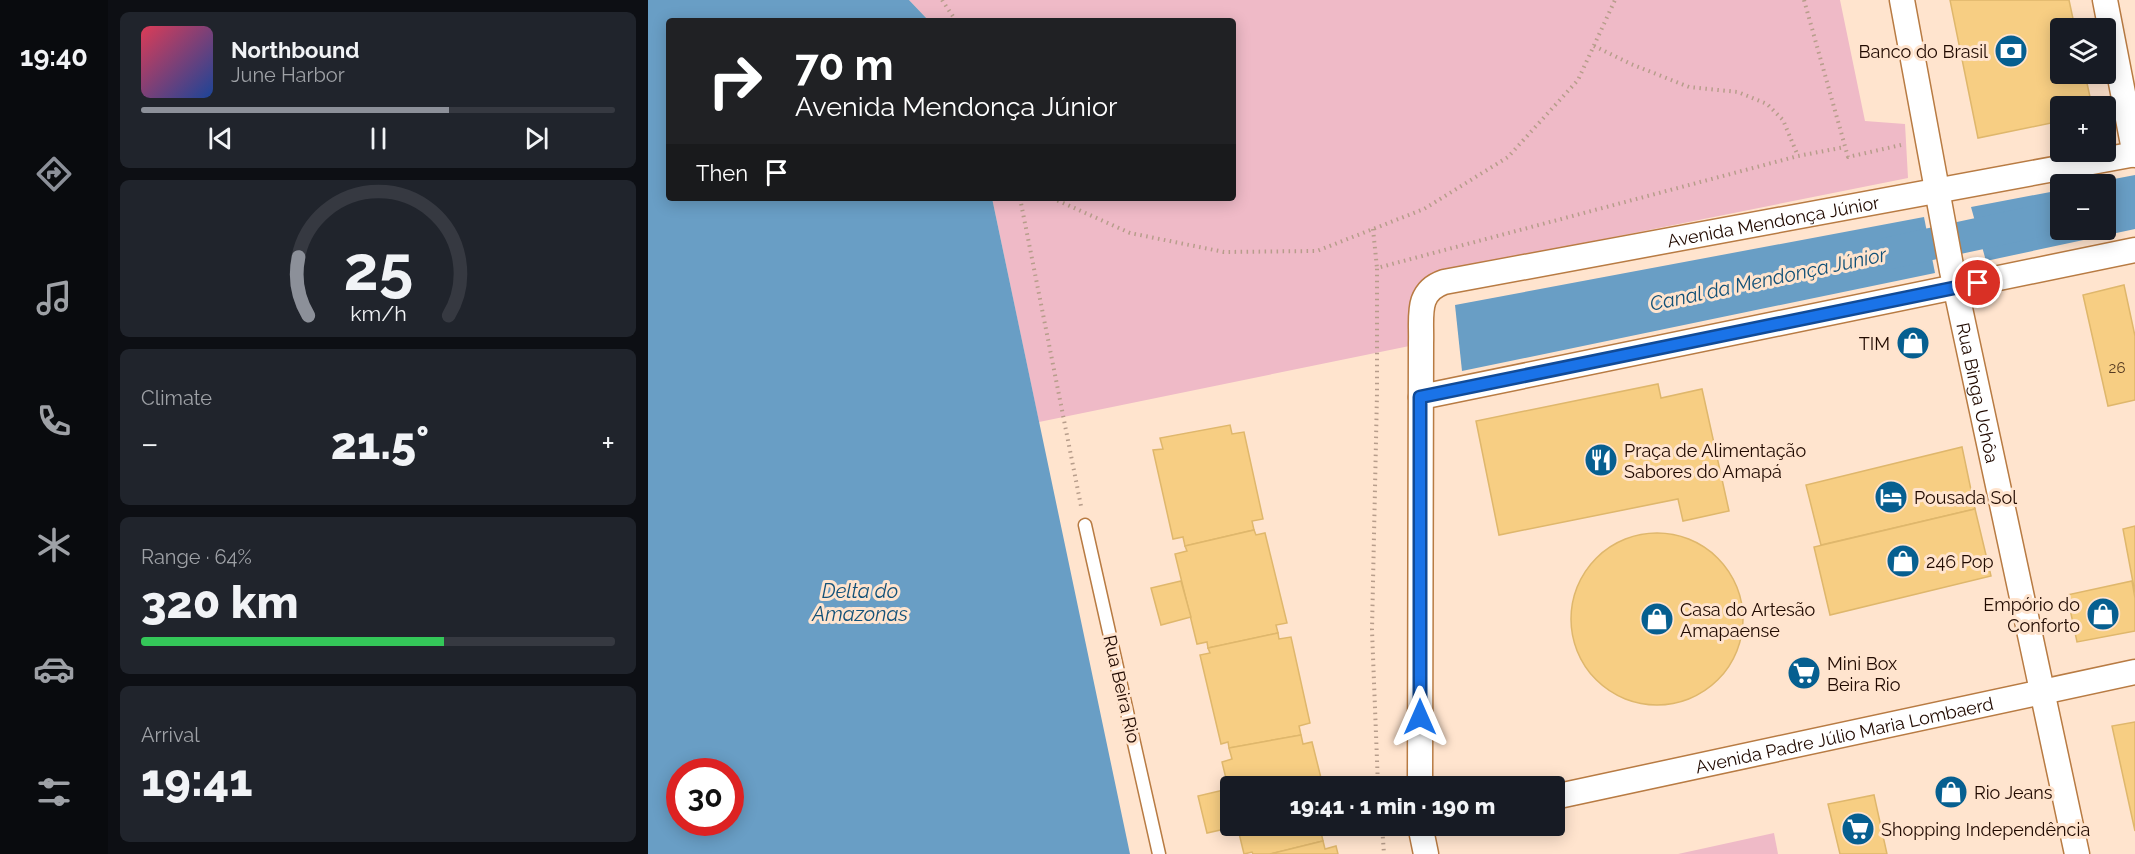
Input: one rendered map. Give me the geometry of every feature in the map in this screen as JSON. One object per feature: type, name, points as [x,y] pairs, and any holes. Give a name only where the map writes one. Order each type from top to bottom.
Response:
[{"type":"street","name":"Rua Binga Uchôa","points":[[1902,0],[1953,279],[2077,854]]},
{"type":"street","points":[[2105,0],[2135,154]]},
{"type":"street","name":"Avenida Mendonça Júnior","points":[[1420,397],[1422,302],[1425,293],[1433,286],[1444,282],[1938,201],[2135,154]]},
{"type":"street","points":[[1420,776],[1420,397],[1953,279],[2135,250]]},
{"type":"street","name":"Avenida Padre Júlio Maria Lombaerd","points":[[1565,795],[2135,672]]},
{"type":"street","points":[[1424,836],[1426,854]]},
{"type":"lane","name":"Rua Beira Rio","points":[[1085,525],[1159,854]]},
{"type":"path","points":[[942,0],[954,18]]},
{"type":"path","points":[[1059,201],[1130,233],[1224,252],[1317,250],[1424,209],[1508,157],[1578,80],[1615,0]]},
{"type":"path","points":[[1804,0],[1848,157],[1926,139]]},
{"type":"path","points":[[1594,46],[1631,64],[1689,87],[1738,92],[1767,104],[1783,120],[1798,156]]},
{"type":"path","points":[[1021,201],[1085,525]]},
{"type":"path","points":[[1373,229],[1377,268]]},
{"type":"path","points":[[1383,836],[1384,854]]},
{"type":"shaded area","points":[[909,0],[1840,0],[1865,121],[1905,124],[1908,178],[1434,273],[1429,342],[1039,422],[993,201],[1236,201],[1236,18],[926,18]]},
{"type":"shaded area","points":[[1774,833],[1778,854],[1678,854]]},
{"type":"water","name":"Delta do Amazonas","points":[[648,0],[909,0],[926,18],[666,18],[666,201],[993,201],[1130,854],[648,854]]},
{"type":"water","points":[[2135,175],[2135,229],[2116,233],[2116,179]]},
{"type":"water","points":[[2050,192],[2050,240],[2084,240],[1986,261],[1971,207]]},
{"type":"water","points":[[1924,217],[1935,273],[1462,371],[1455,305]]},
{"type":"building","name":"Banco do Brasil","points":[[1950,0],[2069,0],[2073,18],[2050,18],[2050,84],[2087,84],[2090,96],[2050,96],[2050,123],[1978,138]]},
{"type":"building","points":[[2124,285],[2135,336],[2135,400],[2108,406],[2083,295]]},
{"type":"building","name":"Praça de Alimentação Sabores do Amapá","points":[[1658,384],[1661,398],[1702,389],[1729,511],[1683,521],[1678,499],[1499,535],[1476,421]]},
{"type":"building","points":[[1230,425],[1232,434],[1244,432],[1263,519],[1252,521],[1254,530],[1185,546],[1183,537],[1173,539],[1153,450],[1163,449],[1160,438]]},
{"type":"building","name":"Pousada Sol","points":[[1962,447],[1975,509],[1821,545],[1806,485]]},
{"type":"building","name":"246 Pop","points":[[1975,509],[1991,576],[1830,615],[1814,547]]},
{"type":"building","points":[[2135,526],[2135,593],[2123,529]]},
{"type":"building","points":[[1254,530],[1256,535],[1265,533],[1287,623],[1276,625],[1278,633],[1208,648],[1207,642],[1197,644],[1175,554],[1187,551],[1185,546]]},
{"type":"building","name":"Casa do Artesão Amapaense","points":[[1657,533],[1690,540],[1718,558],[1736,586],[1743,619],[1736,652],[1718,680],[1690,698],[1657,705],[1624,698],[1596,680],[1578,652],[1571,619],[1578,586],[1596,558],[1624,540]]},
{"type":"building","points":[[1181,581],[1191,617],[1161,625],[1151,588]]},
{"type":"building","name":"Empório do Conforto","points":[[2132,581],[2135,598],[2135,631],[2077,642],[2067,595]]},
{"type":"building","points":[[1278,633],[1279,639],[1291,637],[1310,723],[1299,726],[1301,735],[1229,748],[1228,742],[1221,744],[1200,655],[1210,653],[1208,648]]},
{"type":"building","points":[[2135,722],[2135,831],[2112,726]]},
{"type":"building","points":[[1301,735],[1303,744],[1312,742],[1320,776],[1225,776],[1222,762],[1232,759],[1229,748]]},
{"type":"building","points":[[1220,791],[1220,830],[1207,833],[1198,796]]},
{"type":"building","name":"Shopping Independência","points":[[1874,795],[1887,854],[1840,854],[1828,804]]},
{"type":"building","points":[[1240,836],[1322,836],[1323,841],[1270,854],[1253,854],[1252,852],[1244,854]]},
{"type":"building","points":[[1323,841],[1325,849],[1336,846],[1338,854],[1270,854]]},
{"type":"waterway","name":"Canal da Mendonça Júnior","points":[[1889,253],[2050,218]]},
{"type":"place","name":"Banco do Brasil","points":[[2011,51]]},
{"type":"place","name":"TIM","points":[[1913,343]]},
{"type":"place","name":"Praça de Alimentação Sabores do Amapá","points":[[1601,460]]},
{"type":"place","name":"Pousada Sol","points":[[1891,497]]},
{"type":"place","name":"246 Pop","points":[[1903,561]]},
{"type":"place","name":"Empório do Conforto","points":[[2103,614]]},
{"type":"place","name":"Casa do Artesão Amapaense","points":[[1657,619]]},
{"type":"place","name":"Mini Box Beira Rio","points":[[1804,673]]},
{"type":"place","name":"Rio Jeans","points":[[1951,792]]},
{"type":"place","name":"Shopping Independência","points":[[1858,829]]},
{"type":"route","points":[[1420,717],[1420,397],[1978,283]]}]
